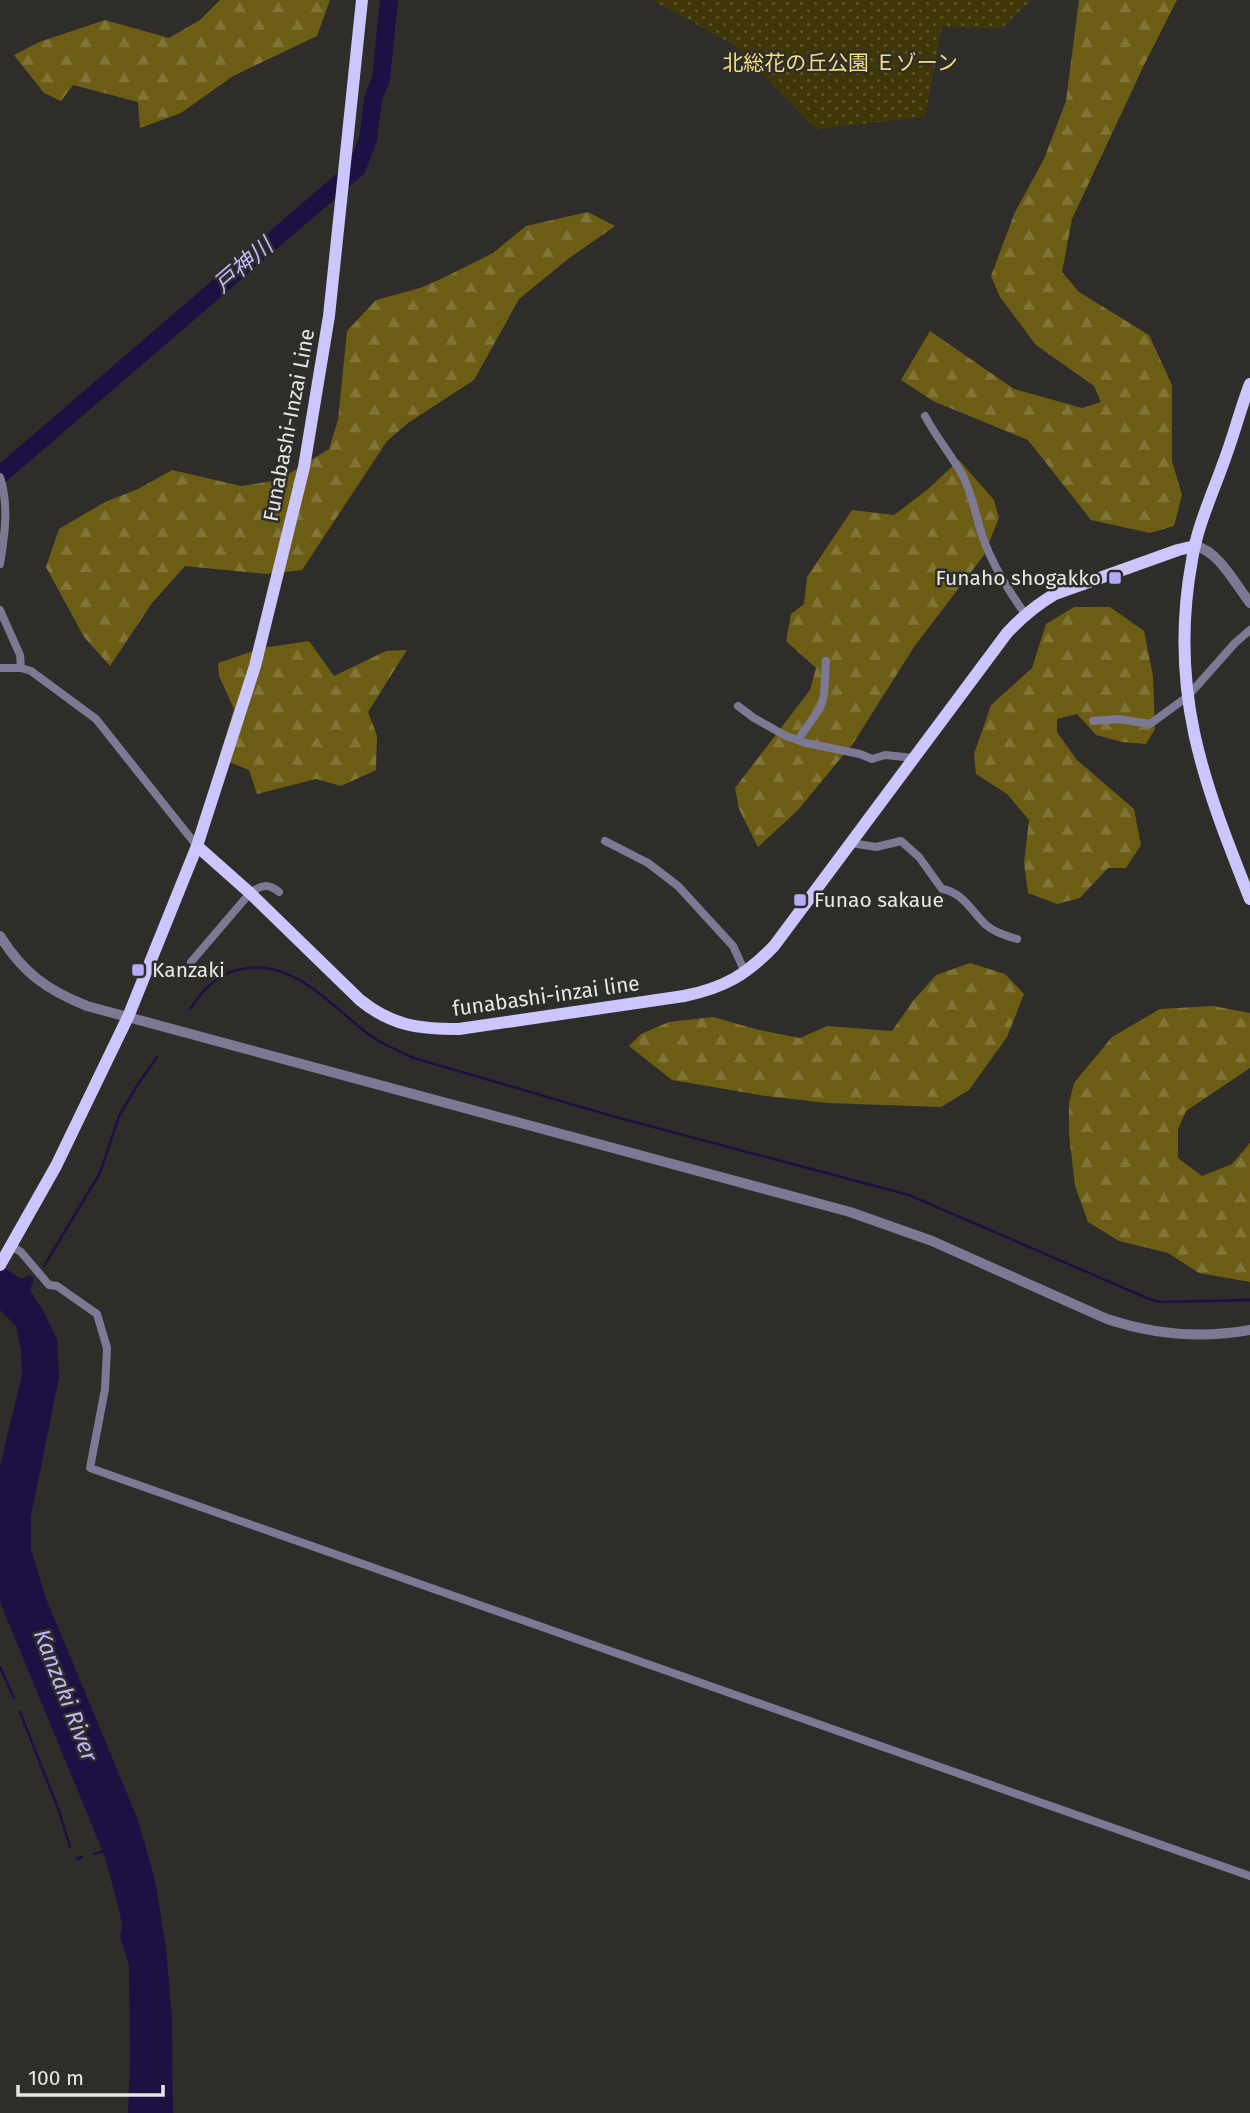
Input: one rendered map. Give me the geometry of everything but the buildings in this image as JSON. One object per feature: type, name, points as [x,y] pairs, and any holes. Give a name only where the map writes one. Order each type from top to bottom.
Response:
[{"type":"main road","name":"Funabashi-Inzai Line","points":[[197,846],[256,666],[304,467],[329,316],[362,0]]},
{"type":"main road","points":[[1250,384],[1195,546],[1185,621],[1184,671],[1199,757],[1208,790],[1250,899]]},
{"type":"main road","name":"funabashi-inzai line","points":[[197,846],[373,1011],[413,1027],[459,1029],[684,996],[719,988],[759,962],[774,946],[1007,633],[1025,614],[1055,594],[1195,546]]},
{"type":"main road","points":[[0,1265],[76,1125],[128,1017],[197,846]]},
{"type":"street","points":[[925,416],[962,476],[992,559],[1006,587],[1025,614]]},
{"type":"street","points":[[0,564],[6,523],[1,481]]},
{"type":"street","points":[[1195,546],[1208,550],[1217,559],[1250,603]]},
{"type":"street","points":[[0,610],[20,655],[21,668]]},
{"type":"street","points":[[1093,721],[1118,719],[1150,724],[1187,697],[1250,630]]},
{"type":"street","points":[[798,740],[820,708],[824,696],[825,661]]},
{"type":"street","points":[[0,668],[31,671],[96,719],[197,846]]},
{"type":"street","points":[[738,706],[754,718],[798,740],[872,759],[885,755],[914,758]]},
{"type":"street","points":[[605,841],[648,863],[678,887],[733,946],[745,972]]},
{"type":"street","points":[[851,843],[876,847],[901,841],[919,857],[942,889],[952,891],[963,898],[988,927],[1017,939]]},
{"type":"street","points":[[191,962],[250,893],[264,885],[279,892]]},
{"type":"street","points":[[0,936],[13,957],[45,986],[87,1006],[850,1212],[943,1245],[1107,1319],[1132,1327],[1186,1335],[1250,1330]]},
{"type":"street","points":[[10,1247],[21,1252],[50,1285],[57,1286],[97,1314],[102,1327],[107,1348],[107,1371],[89,1468],[1250,1876]]},
{"type":"green space","points":[[220,0],[330,0],[317,36],[233,76],[181,113],[140,128],[138,102],[73,85],[61,101],[44,93],[14,55],[39,42],[105,20],[169,38],[200,20]]},
{"type":"green space","name":"北総花の丘公園 Ｅゾーン","points":[[652,0],[1031,0],[1002,28],[942,27],[925,117],[816,129],[734,45]]},
{"type":"green space","points":[[1079,0],[1177,0],[1072,219],[1062,272],[1079,292],[1149,335],[1172,385],[1172,461],[1182,495],[1174,526],[1150,533],[1091,520],[1028,440],[933,401],[901,380],[930,331],[1014,389],[1082,408],[1101,402],[1094,386],[1036,345],[1000,297],[991,276],[1015,212],[1044,159],[1066,101]]},
{"type":"green space","points":[[588,212],[615,226],[568,259],[519,299],[474,380],[408,423],[387,441],[302,570],[267,574],[185,566],[152,603],[110,666],[84,637],[46,567],[59,529],[105,502],[138,489],[172,470],[241,486],[279,480],[329,449],[338,420],[347,331],[376,300],[420,288],[443,278],[493,253],[526,226]]},
{"type":"green space","points":[[959,460],[994,500],[999,518],[984,555],[914,647],[854,742],[798,810],[758,847],[739,809],[735,788],[810,690],[816,668],[786,641],[791,614],[804,604],[807,577],[852,510],[894,515],[927,490]]},
{"type":"green space","points":[[1074,607],[1110,607],[1144,631],[1153,676],[1155,729],[1146,744],[1122,742],[1096,735],[1077,714],[1057,719],[1057,732],[1077,760],[1134,809],[1141,845],[1126,868],[1108,868],[1080,898],[1057,904],[1028,893],[1024,863],[1029,820],[1007,794],[976,774],[974,754],[991,705],[1032,668],[1046,624]]},
{"type":"green space","points":[[309,641],[334,676],[386,651],[407,650],[368,712],[377,736],[376,770],[341,786],[316,779],[257,794],[249,770],[219,758],[234,709],[219,676],[218,663],[262,648]]},
{"type":"green space","points":[[970,963],[1005,974],[1024,994],[1007,1037],[969,1090],[941,1107],[827,1103],[672,1080],[629,1046],[641,1034],[669,1022],[713,1017],[800,1038],[827,1026],[892,1031],[936,975]]},
{"type":"green space","points":[[1213,1006],[1250,1013],[1250,1068],[1186,1111],[1178,1129],[1178,1158],[1202,1176],[1232,1164],[1250,1143],[1250,1282],[1199,1273],[1168,1253],[1119,1241],[1088,1222],[1075,1186],[1069,1134],[1069,1103],[1074,1083],[1112,1037],[1160,1009]]},
{"type":"water","name":"Kanzaki River","points":[[0,1265],[21,1279],[30,1275],[34,1279],[30,1290],[57,1340],[59,1377],[31,1516],[31,1549],[45,1596],[138,1820],[155,1880],[166,1948],[172,2020],[173,2113],[128,2113],[129,1965],[120,1937],[122,1925],[118,1905],[105,1858],[0,1602],[0,1466],[22,1375],[16,1326],[0,1310]]},
{"type":"waterway","name":"戸神川","points":[[0,475],[357,168],[368,139],[373,99],[381,79],[389,0]]},
{"type":"waterway","points":[[190,1009],[201,994],[221,976],[248,968],[283,972],[314,990],[371,1036],[414,1058],[612,1116],[909,1195],[1149,1299],[1161,1302],[1250,1300]]},
{"type":"waterway","points":[[44,1266],[100,1173],[119,1116],[157,1057]]},
{"type":"waterway","points":[[0,1667],[14,1698]]},
{"type":"waterway","points":[[20,1712],[59,1811],[70,1847]]},
{"type":"waterway","points":[[94,1854],[105,1851]]},
{"type":"waterway","points":[[77,1859],[82,1857]]},
{"type":"place","name":"Funaho shogakko","points":[[1115,578]]},
{"type":"place","name":"Funao sakaue","points":[[800,900]]},
{"type":"place","name":"Kanzaki","points":[[138,970]]}]
